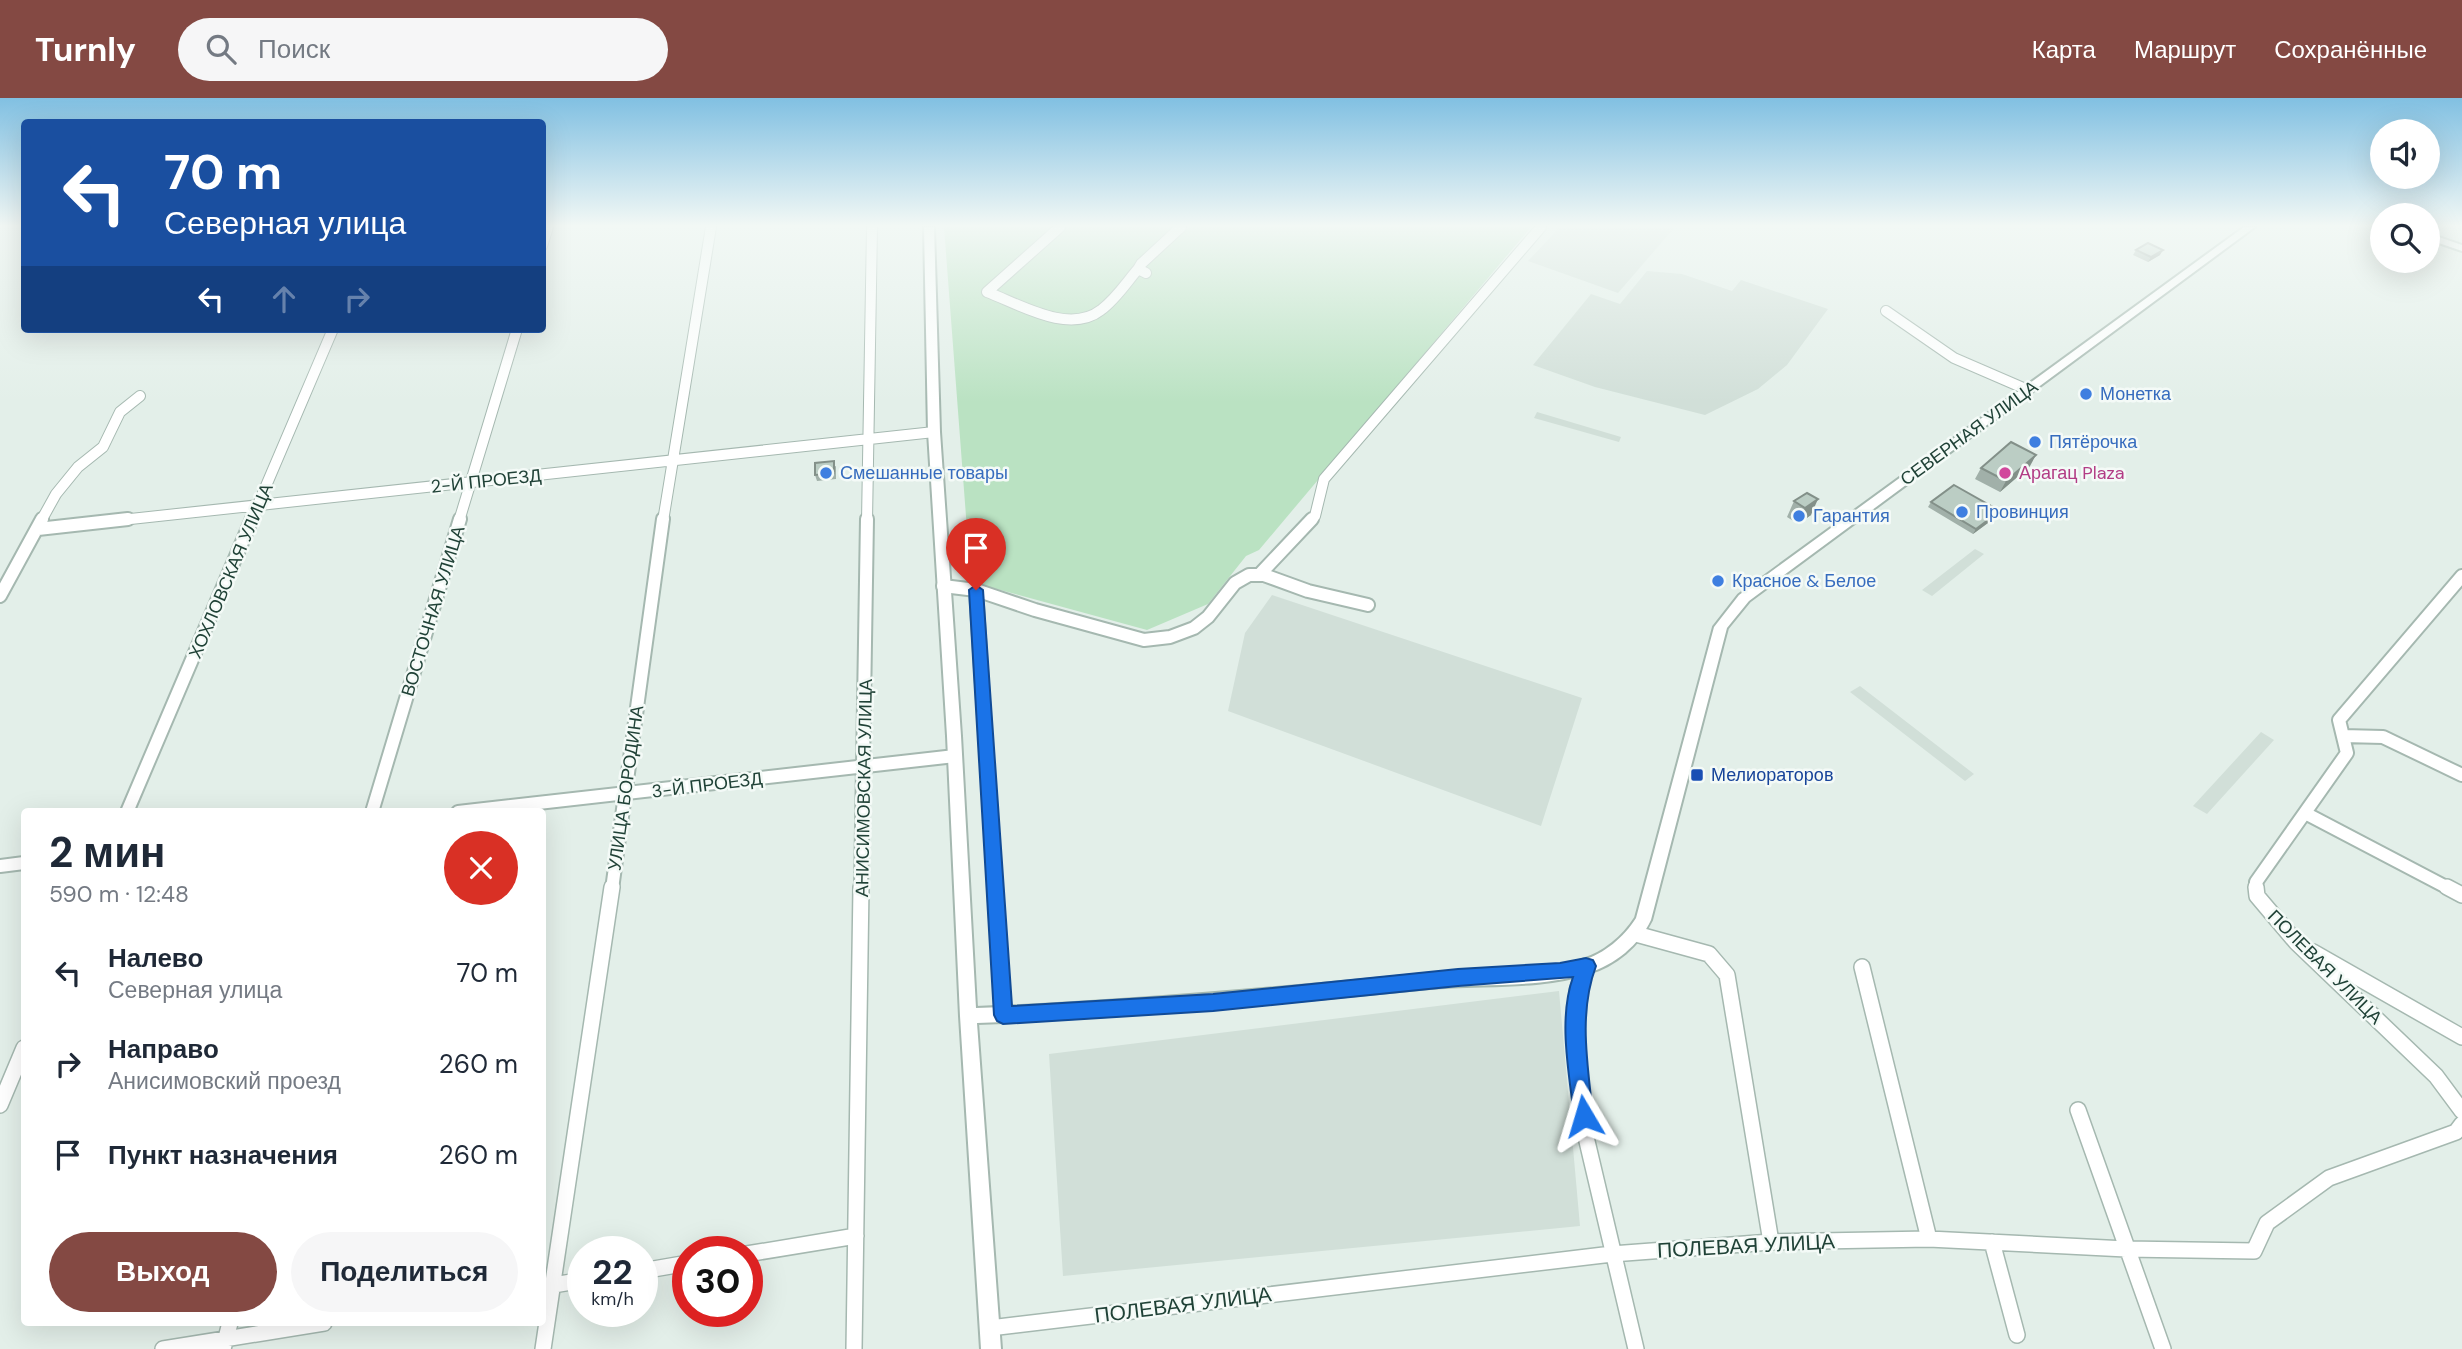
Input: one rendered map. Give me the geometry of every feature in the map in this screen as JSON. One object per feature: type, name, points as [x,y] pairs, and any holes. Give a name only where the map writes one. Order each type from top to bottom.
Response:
[{"type":"street","name":"УЛИЦА БОРОДИНА","points":[[547,1286],[626,794],[671,460],[701,285]]},
{"type":"street","name":"АНИСИМОВСКАЯ УЛИЦА","points":[[853,1349],[871,285]]},
{"type":"street","points":[[930,285],[934,432],[955,756],[968,1016],[991,1349]]},
{"type":"street","points":[[995,285],[988,292],[1039,312],[1072,320],[1089,318],[1126,285]]},
{"type":"street","points":[[943,586],[976,590],[1035,610],[1144,640],[1196,627],[1209,617],[1225,592],[1239,580],[1260,574],[1315,516],[1324,479],[1491,285]]},
{"type":"street","name":"СЕВЕРНАЯ УЛИЦА","points":[[1636,934],[1643,920],[1721,627],[1744,598],[2170,285]]},
{"type":"street","points":[[1886,311],[1954,358],[2028,390]]},
{"type":"street","name":"ХОХЛОВСКАЯ УЛИЦА","points":[[129,808],[331,333]]},
{"type":"street","name":"ВОСТОЧНАЯ УЛИЦА","points":[[373,808],[516,333]]},
{"type":"street","points":[[0,596],[68,477],[103,447],[120,412],[140,396]]},
{"type":"street","name":"2-Й ПРОЕЗД","points":[[38,529],[934,432]]},
{"type":"street","points":[[1260,574],[1301,589],[1368,605]]},
{"type":"street","name":"ПОЛЕВАЯ УЛИЦА","points":[[2462,576],[2339,720],[2347,753],[2256,881],[2256,896],[2295,942],[2436,1076],[2462,1111]]},
{"type":"street","points":[[976,590],[1003,1015]]},
{"type":"street","points":[[2343,736],[2383,737],[2462,775]]},
{"type":"street","name":"3-Й ПРОЕЗД","points":[[495,808],[955,756]]},
{"type":"street","points":[[2305,813],[2462,895]]},
{"type":"street","points":[[0,866],[21,863]]},
{"type":"street","points":[[968,1016],[1213,1003],[1458,977],[1560,971],[1586,966],[1611,954],[1636,934],[1709,954],[1727,975],[1771,1242]]},
{"type":"street","points":[[2295,942],[2462,1037]]},
{"type":"street","points":[[1586,966],[1577,991],[1576,1052],[1586,1137],[1636,1349]]},
{"type":"street","points":[[1862,967],[1929,1239]]},
{"type":"street","points":[[0,1105],[21,1055]]},
{"type":"street","points":[[2078,1110],[2164,1349]]},
{"type":"street","name":"ПОЛЕВАЯ УЛИЦА","points":[[990,1328],[1612,1254],[1771,1242],[1929,1239],[2126,1249],[2254,1251],[2267,1223],[2329,1178],[2456,1132],[2462,1124]]},
{"type":"street","points":[[763,1251],[856,1236]]},
{"type":"street","points":[[1992,1242],[2017,1335]]},
{"type":"street","points":[[547,1286],[567,1283]]},
{"type":"street","points":[[163,1349],[303,1326]]},
{"type":"street","name":"УЛИЦА БОРОДИНА","points":[[543,1349],[544,1326]]},
{"type":"shaded area","points":[[1597,285],[1625,285],[1618,293]]},
{"type":"shaded area","points":[[1635,285],[1715,285],[1732,291],[1737,285],[1757,285],[1828,309],[1787,365],[1758,389],[1705,415],[1595,387],[1533,365],[1591,294],[1620,304]]},
{"type":"shaded area","points":[[1537,412],[1621,437],[1619,442],[1534,418]]},
{"type":"shaded area","points":[[1975,549],[1984,554],[1932,596],[1922,590]]},
{"type":"shaded area","points":[[1272,595],[1582,698],[1541,826],[1228,711],[1245,633]]},
{"type":"shaded area","points":[[1860,686],[1974,774],[1965,781],[1850,692]]},
{"type":"shaded area","points":[[2261,732],[2274,740],[2207,814],[2193,806]]},
{"type":"shaded area","points":[[1559,991],[1580,1226],[1063,1276],[1049,1054]]},
{"type":"green space","points":[[948,285],[1482,285],[1259,550],[1246,556],[1208,604],[1147,630],[971,582]]},
{"type":"building","points":[[2011,442],[2036,455],[2006,481],[1981,468]]},
{"type":"building","points":[[834,461],[834,473],[815,475],[815,463]]},
{"type":"building","name":"Провинция","points":[[1954,485],[2000,511],[1976,529],[1931,502]]},
{"type":"building","points":[[1807,493],[1818,499],[1805,508],[1794,501]]},
{"type":"place","name":"Монетка","points":[[2086,394]]},
{"type":"place","name":"Пятёрочка","points":[[2035,442]]},
{"type":"place","name":"Смешанные товары","points":[[826,473]]},
{"type":"place","name":"Арагац Plaza","points":[[2005,473]]},
{"type":"place","name":"Провинция","points":[[1962,512]]},
{"type":"place","name":"Гарантия","points":[[1799,516]]},
{"type":"place","name":"Красное & Белое","points":[[1718,581]]},
{"type":"place","name":"Мелиораторов","points":[[1697,775]]},
{"type":"route","points":[[976,590],[1003,1015],[1213,1003],[1458,977],[1560,971],[1586,966],[1577,991],[1576,1052],[1584,1116]]}]
